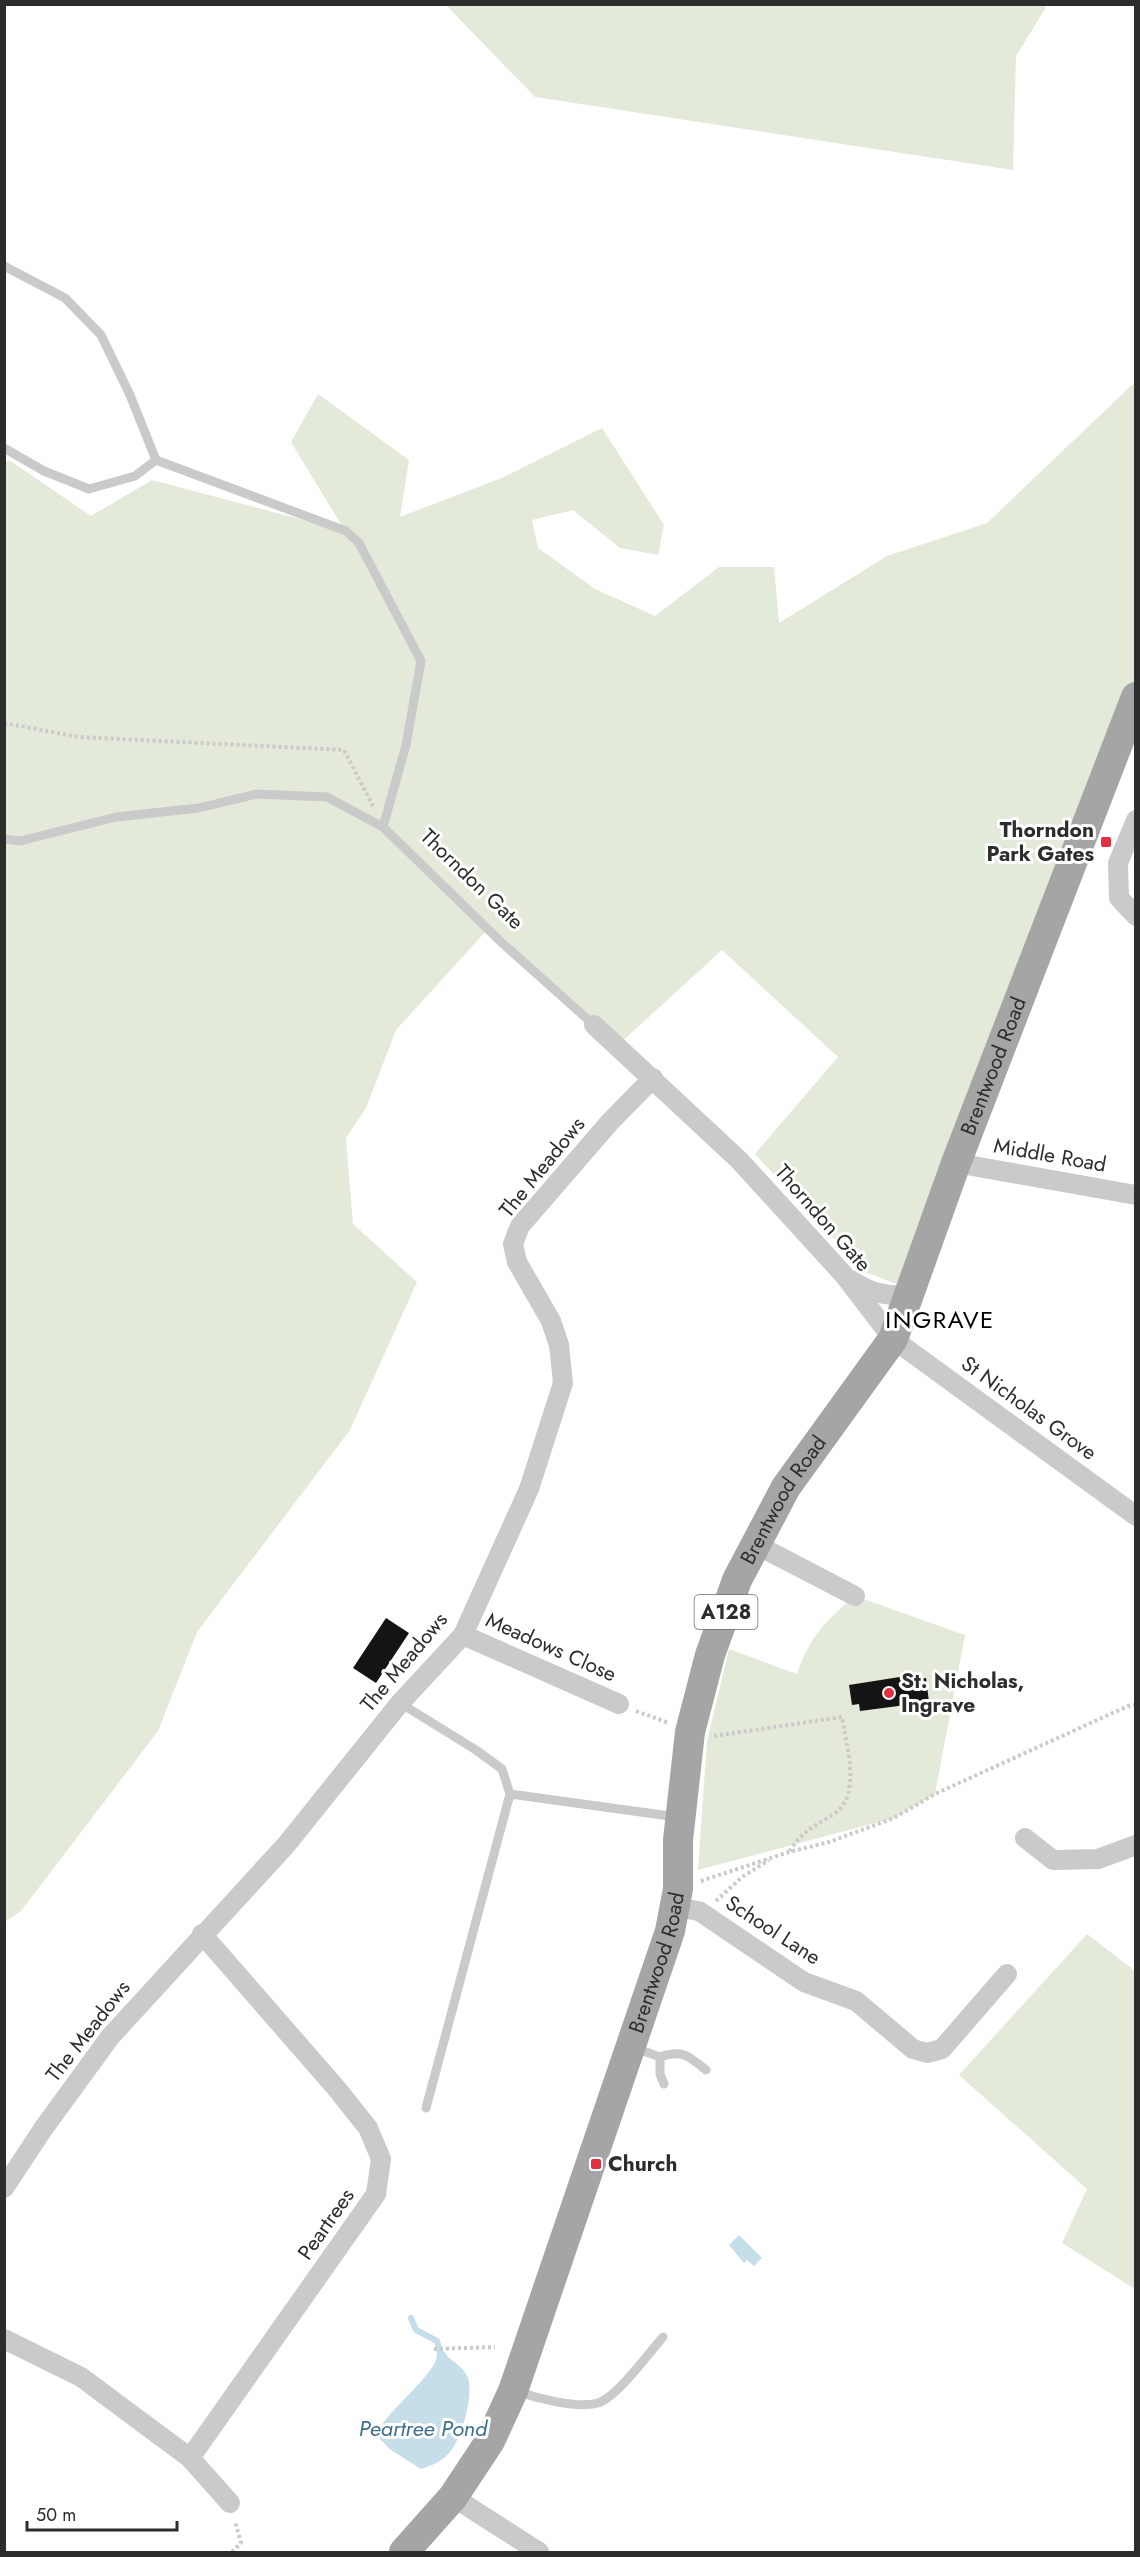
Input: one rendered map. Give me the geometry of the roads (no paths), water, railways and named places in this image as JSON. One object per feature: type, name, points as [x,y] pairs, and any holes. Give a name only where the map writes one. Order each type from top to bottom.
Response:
[{"type":"main road","name":"Brentwood Road","points":[[404,2553],[453,2497],[490,2441],[513,2391],[646,2052],[676,1898],[680,1817],[690,1736],[710,1655],[737,1580],[786,1487],[893,1340],[957,1163],[1136,697]]},
{"type":"street","points":[[1136,820],[1118,863],[1119,898],[1136,916]]},
{"type":"street","name":"Thorndon Gate","points":[[594,1025],[739,1160],[844,1275],[872,1316],[893,1340]]},
{"type":"street","name":"The Meadows","points":[[4,2188],[43,2129],[110,2037],[286,1845],[400,1703],[463,1635],[529,1489],[563,1383],[559,1346],[551,1321],[517,1262],[513,1244],[520,1226],[609,1123],[652,1078]]},
{"type":"street","name":"Middle Road","points":[[957,1163],[1136,1195]]},
{"type":"street","points":[[844,1275],[868,1291],[896,1297],[910,1294]]},
{"type":"street","name":"St Nicholas Grove","points":[[893,1340],[1136,1516]]},
{"type":"street","points":[[755,1544],[855,1596]]},
{"type":"street","name":"Meadows Close","points":[[463,1635],[619,1704]]},
{"type":"street","points":[[1025,1838],[1053,1860],[1098,1859],[1136,1845]]},
{"type":"street","name":"School Lane","points":[[676,1898],[706,1915],[804,1982],[856,2001],[913,2049],[927,2053],[942,2049],[1007,1974]]},
{"type":"street","name":"Peartrees","points":[[190,2458],[376,2194],[381,2159],[368,2128],[338,2089],[202,1934]]},
{"type":"street","points":[[4,2339],[81,2377],[190,2458],[230,2502]]},
{"type":"street","points":[[453,2497],[539,2553]]},
{"type":"lane","points":[[4,266],[65,298],[101,335],[130,395],[156,460],[346,531],[359,543],[421,661],[406,745],[383,827]]},
{"type":"lane","points":[[4,448],[44,471],[89,489],[135,476],[156,460]]},
{"type":"lane","name":"Thorndon Gate","points":[[4,838],[21,841],[116,817],[199,808],[256,794],[327,797],[383,827],[500,941],[594,1025]]},
{"type":"lane","points":[[400,1703],[476,1750],[502,1769],[510,1794],[426,2109]]},
{"type":"lane","points":[[510,1794],[680,1817]]},
{"type":"lane","points":[[664,2084],[646,2052],[674,2052],[690,2057],[706,2070]]},
{"type":"lane","points":[[513,2391],[551,2402],[598,2403],[624,2382],[663,2337]]},
{"type":"water","points":[[739,2235],[762,2258],[754,2266],[747,2260],[744,2263],[729,2245]]},
{"type":"water","name":"Peartree Pond","points":[[444,2351],[463,2369],[468,2378],[468,2406],[454,2447],[439,2461],[421,2469],[391,2450],[376,2435],[390,2414],[430,2371],[437,2353]]},
{"type":"waterway","points":[[411,2318],[416,2330],[437,2341],[440,2352]]},
{"type":"place","name":"Thorndon Park Gates","points":[[1106,842]]},
{"type":"place","name":"St. Nicholas, Ingrave","points":[[889,1693]]},
{"type":"place","name":"Church","points":[[596,2164]]},
{"type":"district","name":"INGRAVE","points":[[940,1320]]}]
